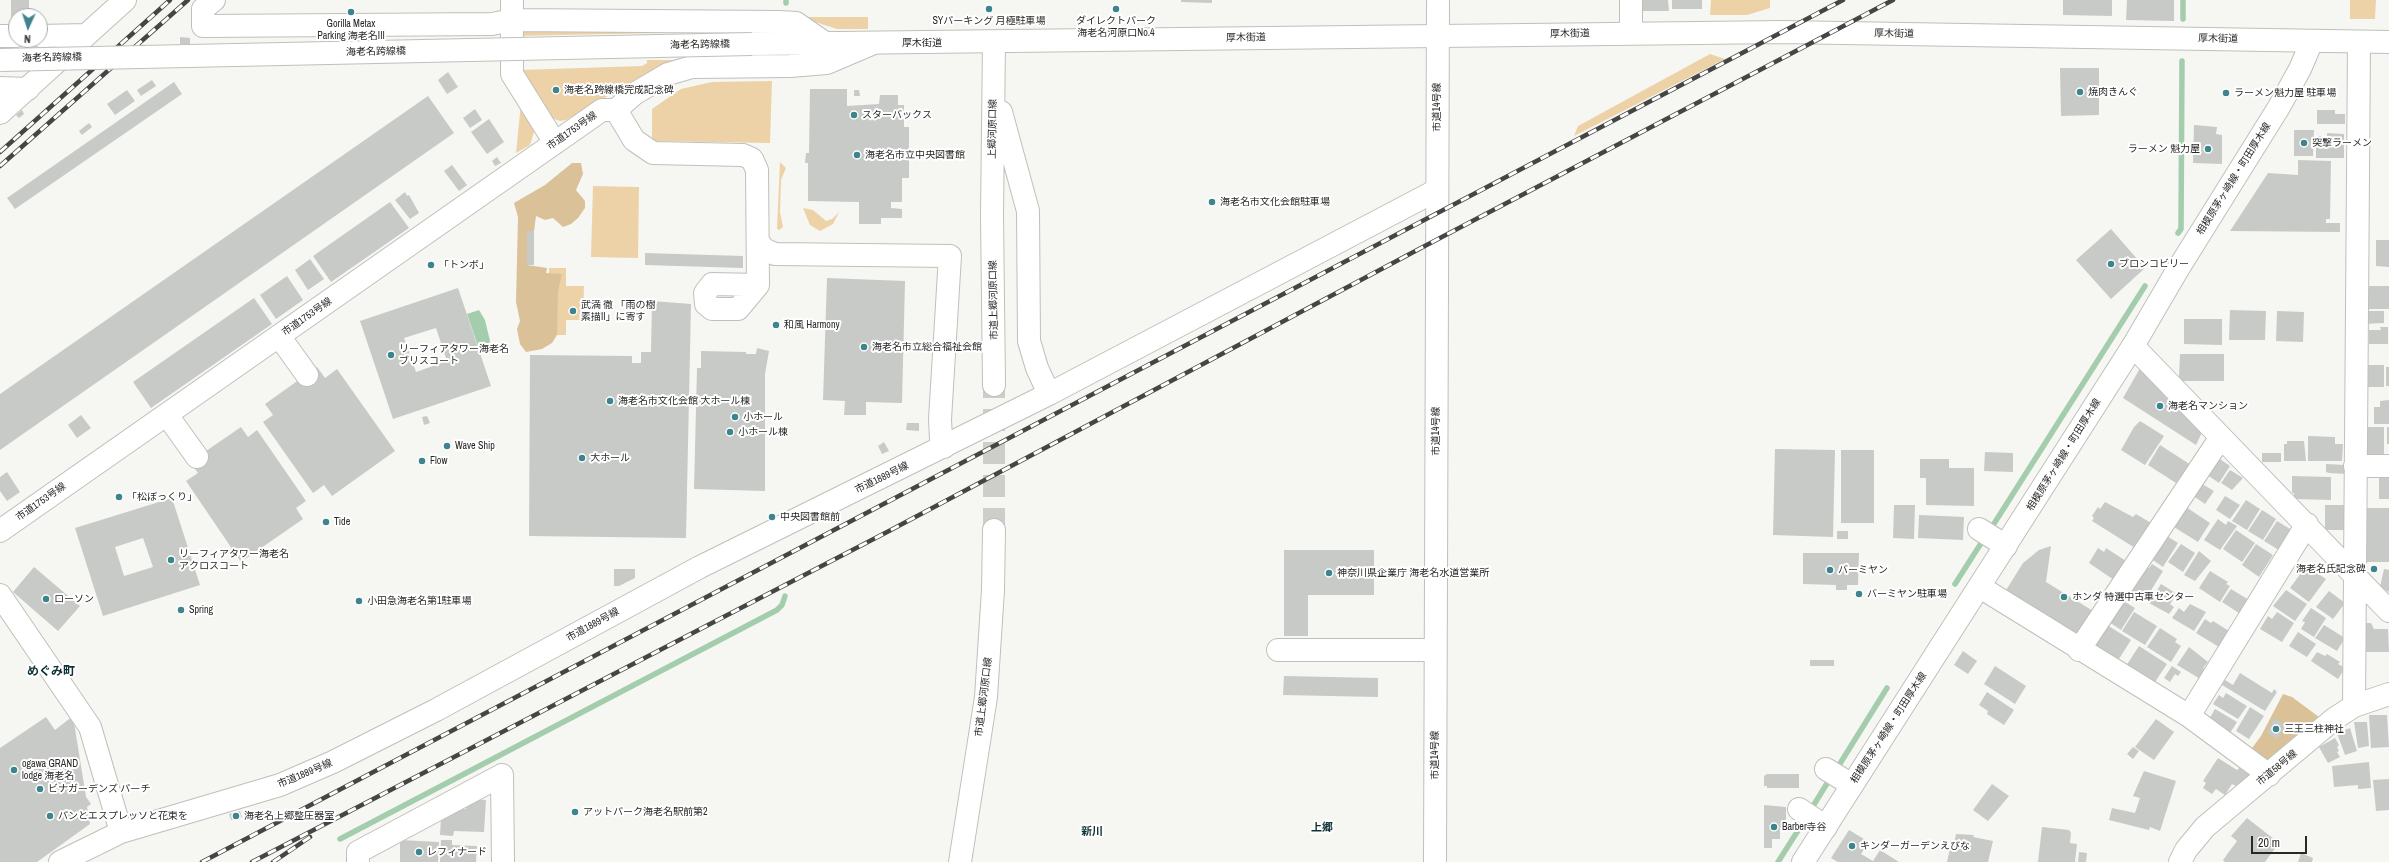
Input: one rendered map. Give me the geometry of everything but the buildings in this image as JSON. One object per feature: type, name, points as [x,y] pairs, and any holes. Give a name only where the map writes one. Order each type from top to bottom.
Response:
[{"type":"street","points":[[0,113],[126,0]]},
{"type":"street","points":[[214,0],[203,9],[203,26],[492,24],[512,10],[796,23],[825,43]]},
{"type":"street","name":"市道14号線","points":[[1435,862],[1438,0]]},
{"type":"street","points":[[1631,0],[1631,33]]},
{"type":"street","points":[[512,10],[512,74],[555,143]]},
{"type":"street","name":"厚木街道","points":[[752,44],[1783,32],[2359,43],[2389,42]]},
{"type":"street","points":[[48,36],[86,35]]},
{"type":"street","name":"相模原茅ヶ崎線・町田厚木線","points":[[1803,862],[1810,817],[1980,587],[1992,538],[2133,346],[2178,269],[2279,106],[2300,69],[2312,41]]},
{"type":"street","name":"上郷河原口線","points":[[992,215],[994,42]]},
{"type":"street","points":[[758,285],[758,242],[756,232],[757,170],[752,159],[743,155],[652,153],[634,140],[616,110],[634,94],[668,74],[692,67],[790,66],[827,63],[874,43]]},
{"type":"street","points":[[2354,706],[2359,43]]},
{"type":"street","name":"海老名跨線橋","points":[[0,60],[752,44]]},
{"type":"street","points":[[994,87],[1028,211],[1029,341],[1037,368],[1049,394]]},
{"type":"street","points":[[0,88],[28,89]]},
{"type":"street","name":"市道1753号線","points":[[0,531],[602,110],[616,110]]},
{"type":"street","name":"市道1889号線","points":[[60,862],[121,832],[280,785],[333,762],[410,724],[700,567],[944,447],[1108,364],[1437,190]]},
{"type":"street","name":"市道上郷河原口線","points":[[992,215],[994,385]]},
{"type":"street","points":[[758,242],[766,250],[775,254],[950,256],[940,419],[941,439],[944,447]]},
{"type":"street","points":[[280,336],[307,375]]},
{"type":"street","points":[[2133,346],[2307,524],[2389,611]]},
{"type":"street","points":[[167,415],[197,457]]},
{"type":"street","points":[[2079,650],[2221,437]]},
{"type":"street","points":[[2355,466],[2389,466]]},
{"type":"street","points":[[2188,716],[2307,524]]},
{"type":"street","name":"市道上郷河原口線","points":[[960,862],[986,697],[993,590],[994,530]]},
{"type":"street","points":[[1980,587],[2079,650],[2188,716],[2269,775]]},
{"type":"street","points":[[0,595],[90,727],[121,832]]},
{"type":"street","points":[[1278,650],[1435,650]]},
{"type":"street","name":"市道58号線","points":[[2180,862],[2186,850],[2205,827],[2269,775],[2334,719],[2354,706],[2389,694]]},
{"type":"street","points":[[358,862],[358,852],[502,775],[502,862]]},
{"type":"shaded area","points":[[1711,0],[1770,0],[1770,8],[1747,15],[1710,15]]},
{"type":"shaded area","points":[[2350,0],[2376,0],[2375,19],[2350,19]]},
{"type":"shaded area","points":[[809,17],[868,17],[868,29],[837,29],[809,20]]},
{"type":"shaded area","points":[[518,28],[634,30],[707,32],[514,36]]},
{"type":"shaded area","points":[[1710,54],[1725,59],[1574,136],[1578,126]]},
{"type":"shaded area","points":[[647,60],[684,60],[616,96],[608,96],[566,120],[560,121],[551,118],[519,70],[642,66],[647,63]]},
{"type":"shaded area","points":[[772,81],[770,143],[652,141],[652,109],[681,89],[712,82]]},
{"type":"shaded area","points":[[521,103],[534,132],[530,145],[516,153]]},
{"type":"shaded area","points":[[780,162],[786,168],[781,180],[780,212],[783,227],[779,230],[777,229]]},
{"type":"shaded area","points":[[572,163],[581,163],[583,174],[576,190],[585,201],[585,208],[578,218],[571,224],[563,227],[553,218],[545,220],[536,216],[534,231],[527,232],[527,265],[547,268],[546,273],[562,274],[558,291],[557,335],[552,343],[542,349],[526,352],[520,344],[517,329],[520,321],[516,302],[518,217],[514,203],[545,185]]},
{"type":"shaded area","points":[[593,186],[639,187],[638,258],[591,257]]},
{"type":"shaded area","points":[[803,208],[813,210],[826,221],[832,219],[839,212],[833,224],[820,231],[810,225]]},
{"type":"shaded area","points":[[549,268],[566,268],[566,286],[584,286],[583,320],[566,320],[566,335],[549,335]]},
{"type":"shaded area","points":[[479,310],[485,320],[490,341],[488,346],[479,349],[467,314]]},
{"type":"shaded area","points":[[2283,694],[2292,697],[2319,717],[2275,765],[2260,758],[2252,748],[2261,736]]},
{"type":"waterway","points":[[2183,0],[2183,19]]},
{"type":"waterway","points":[[2178,233],[2181,229],[2182,61]]},
{"type":"waterway","points":[[1990,530],[2145,286]]},
{"type":"waterway","points":[[1955,584],[1985,537]]},
{"type":"waterway","points":[[340,839],[777,610],[782,605],[785,596]]},
{"type":"waterway","points":[[1836,770],[1887,688]]},
{"type":"waterway","points":[[1810,811],[1831,777]]},
{"type":"waterway","points":[[1778,862],[1806,818]]},
{"type":"tunnel","points":[[994,385],[994,530]]},
{"type":"railway","points":[[0,152],[170,0]]},
{"type":"railway","points":[[0,166],[188,0]]},
{"type":"railway","points":[[202,862],[1843,0]]},
{"type":"railway","points":[[252,862],[889,531],[1421,248],[1893,0]]},
{"type":"railway","points":[[273,862],[310,837]]},
{"type":"place","name":"SYパーキング 月極駐車場","points":[[989,9]]},
{"type":"place","name":"ダイレクトパーク 海老名河原口No.4","points":[[1116,9]]},
{"type":"place","name":"Gorilla Metax Parking 海老名III","points":[[351,12]]},
{"type":"place","name":"海老名跨線橋完成記念碑","points":[[556,90]]},
{"type":"place","name":"焼肉きんぐ","points":[[2080,92]]},
{"type":"place","name":"ラーメン魁力屋 駐車場","points":[[2226,93]]},
{"type":"place","name":"スターバックス","points":[[854,115]]},
{"type":"place","name":"突撃ラーメン","points":[[2304,143]]},
{"type":"place","name":"ラーメン 魁力屋","points":[[2208,149]]},
{"type":"place","name":"海老名市立中央図書館","points":[[857,155]]},
{"type":"place","name":"海老名市文化会館駐車場","points":[[1212,202]]},
{"type":"place","name":"ブロンコビリー","points":[[2111,264]]},
{"type":"place","name":"「トンボ」","points":[[431,265]]},
{"type":"place","name":"武満 徹 「雨の樹 素描II」に寄す","points":[[573,311]]},
{"type":"place","name":"和風 Harmony","points":[[776,325]]},
{"type":"place","name":"海老名市立総合福祉会館","points":[[864,347]]},
{"type":"place","name":"リーフィアタワー海老名 ブリスコート","points":[[391,355]]},
{"type":"place","name":"海老名市文化会館 大ホール棟","points":[[610,401]]},
{"type":"place","name":"海老名マンション","points":[[2160,406]]},
{"type":"place","name":"小ホール","points":[[735,417]]},
{"type":"place","name":"小ホール棟","points":[[730,432]]},
{"type":"place","name":"Wave Ship","points":[[447,446]]},
{"type":"place","name":"大ホール","points":[[582,458]]},
{"type":"place","name":"Flow","points":[[422,461]]},
{"type":"place","name":"「松ぼっくり」","points":[[119,497]]},
{"type":"place","name":"中央図書館前","points":[[772,517]]},
{"type":"place","name":"Tide","points":[[326,522]]},
{"type":"place","name":"リーフィアタワー海老名 アクロスコート","points":[[171,560]]},
{"type":"place","name":"海老名氏記念碑","points":[[2374,569]]},
{"type":"place","name":"バーミヤン","points":[[1830,570]]},
{"type":"place","name":"神奈川県企業庁 海老名水道営業所","points":[[1329,573]]},
{"type":"place","name":"バーミヤン駐車場","points":[[1859,594]]},
{"type":"place","name":"ホンダ 特選中古車センター","points":[[2064,597]]},
{"type":"place","name":"ローソン","points":[[46,599]]},
{"type":"place","name":"小田急海老名第1駐車場","points":[[359,601]]},
{"type":"place","name":"Spring","points":[[181,610]]},
{"type":"place","name":"三王三柱神社","points":[[2276,729]]},
{"type":"place","name":"ogawa GRAND lodge 海老名","points":[[14,770]]},
{"type":"place","name":"ビナガーデンズ パーチ","points":[[40,789]]},
{"type":"place","name":"アットパーク海老名駅前第2","points":[[575,812]]},
{"type":"place","name":"パンとエスプレッソと花束を","points":[[50,816]]},
{"type":"place","name":"海老名上郷整圧器室","points":[[236,816]]},
{"type":"place","name":"Barber寺谷","points":[[1774,827]]},
{"type":"place","name":"キンダーガーデンえびな","points":[[1852,846]]},
{"type":"place","name":"レフィナード","points":[[419,852]]},
{"type":"district","name":"めぐみ町","points":[[51,672]]},
{"type":"district","name":"上郷","points":[[1322,828]]},
{"type":"district","name":"新川","points":[[1092,832]]}]
